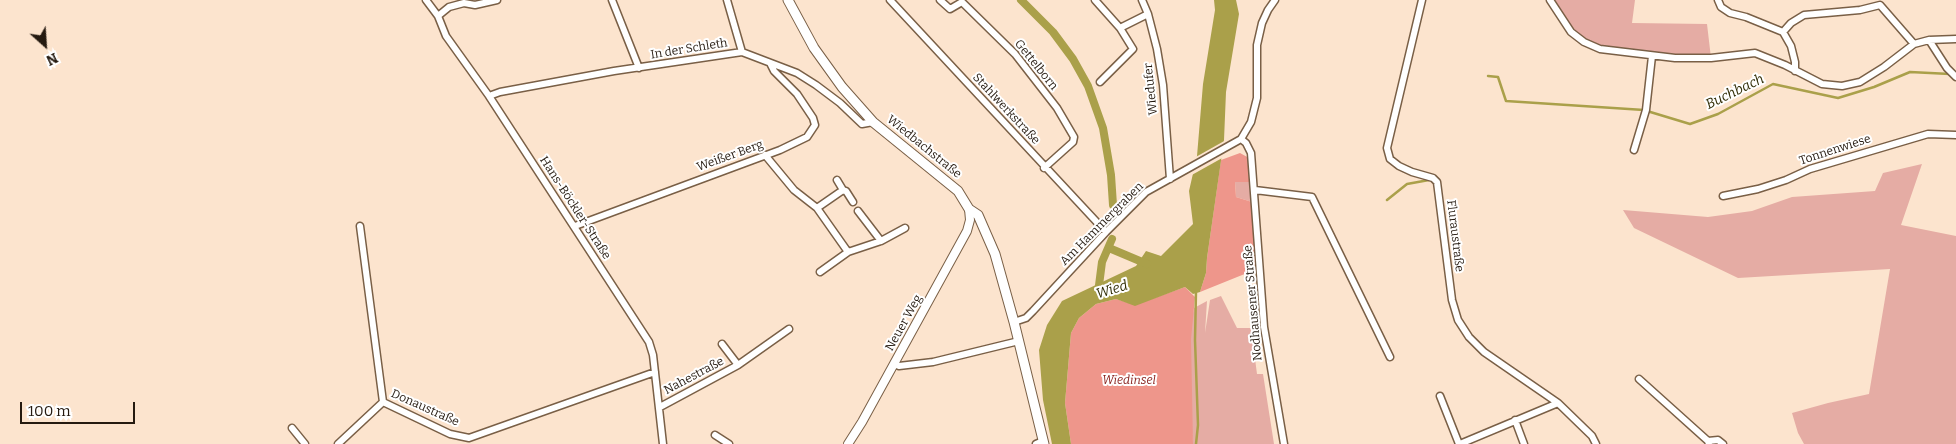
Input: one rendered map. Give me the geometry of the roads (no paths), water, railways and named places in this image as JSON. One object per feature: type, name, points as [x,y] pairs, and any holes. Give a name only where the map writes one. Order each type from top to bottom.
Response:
[{"type":"main road","name":"Wiedbachstraße","points":[[788,0],[814,48],[842,87],[873,122],[958,191],[969,209],[978,215],[990,239],[1014,322],[1041,443]]},
{"type":"street","name":"Hans-Böckler-Straße","points":[[426,0],[438,16],[446,36],[489,96],[649,342],[653,355],[663,444]]},
{"type":"street","points":[[438,16],[449,7],[464,3],[475,5],[497,0]]},
{"type":"street","points":[[612,0],[640,68]]},
{"type":"street","points":[[727,0],[742,52]]},
{"type":"street","name":"Stahlwerkstraße","points":[[890,0],[1044,168],[1106,232]]},
{"type":"street","name":"Gettelborn","points":[[940,0],[950,9],[962,2],[1015,54],[1057,108],[1074,137],[1072,142],[1044,168]]},
{"type":"street","points":[[1095,0],[1120,28],[1133,49],[1100,82]]},
{"type":"street","name":"Wiedufer","points":[[1142,0],[1148,14],[1157,49],[1163,85],[1170,179]]},
{"type":"street","points":[[1241,139],[1251,122],[1256,98],[1257,45],[1262,23],[1275,0]]},
{"type":"street","name":"Fluraustraße","points":[[1422,0],[1387,148],[1390,159],[1399,166],[1433,178],[1437,182],[1452,300],[1458,320],[1469,337],[1484,352],[1558,403],[1592,436],[1596,444]]},
{"type":"street","points":[[1550,0],[1571,32],[1584,42],[1600,49],[1652,56],[1711,58],[1755,53],[1822,84],[1842,86],[1860,82],[1884,67],[1914,44],[1929,40],[1956,39]]},
{"type":"street","points":[[1718,0],[1721,7],[1730,13],[1746,17],[1783,32],[1791,46],[1795,71]]},
{"type":"street","points":[[1783,32],[1791,23],[1804,15],[1860,10],[1880,5],[1914,44]]},
{"type":"street","points":[[1120,28],[1148,14]]},
{"type":"street","points":[[1929,40],[1946,68],[1956,77]]},
{"type":"street","name":"In der Schleth","points":[[489,96],[500,92],[742,52],[797,73],[840,103],[862,124],[873,122]]},
{"type":"street","points":[[1634,150],[1646,110],[1652,56]]},
{"type":"street","name":"Weißer Berg","points":[[575,226],[723,172],[807,138],[815,125],[810,112],[798,94],[774,71],[770,63]]},
{"type":"street","name":"Tonnenwiese","points":[[1723,196],[1767,186],[1810,169],[1928,134],[1956,135]]},
{"type":"street","name":"Am Hammergraben","points":[[1014,322],[1026,318],[1146,192],[1227,149],[1241,139]]},
{"type":"street","name":"Nodhausener Straße","points":[[1241,139],[1246,143],[1251,153],[1264,327],[1284,444]]},
{"type":"street","points":[[765,155],[794,190],[817,208],[848,252]]},
{"type":"street","points":[[837,180],[853,202]]},
{"type":"street","points":[[817,208],[843,190]]},
{"type":"street","points":[[1255,190],[1312,198],[1390,356]]},
{"type":"street","name":"Neuer Weg","points":[[848,444],[967,231],[970,220],[969,209]]},
{"type":"street","points":[[858,211],[881,241]]},
{"type":"street","name":"Donaustraße","points":[[360,226],[382,402],[450,434],[470,441],[655,372]]},
{"type":"street","points":[[820,272],[848,252],[881,241],[905,228]]},
{"type":"street","name":"Nahestraße","points":[[660,407],[738,365],[789,329]]},
{"type":"street","points":[[894,364],[899,366],[933,362],[1019,341]]},
{"type":"street","name":"Nahestraße","points":[[722,344],[738,365]]},
{"type":"street","points":[[1638,379],[1708,442],[1718,440],[1723,444]]},
{"type":"street","points":[[1440,396],[1460,444],[1558,403]]},
{"type":"street","points":[[338,444],[382,402]]},
{"type":"street","points":[[1515,420],[1524,444]]},
{"type":"street","points":[[292,428],[305,444]]},
{"type":"street","points":[[715,435],[729,444]]},
{"type":"water","points":[[1214,0],[1236,0],[1239,14],[1226,92],[1224,140],[1206,273],[1200,292],[1193,294],[1185,287],[1135,306],[1116,299],[1096,304],[1079,318],[1071,333],[1065,403],[1071,444],[1052,444],[1043,400],[1039,350],[1047,325],[1062,301],[1136,266],[1146,251],[1161,256],[1193,224],[1189,191],[1197,156],[1203,84],[1215,10]]},
{"type":"waterway","points":[[1021,0],[1053,32],[1073,59],[1088,86],[1103,128],[1111,175],[1113,205]]},
{"type":"waterway","name":"Buchbach","points":[[1647,111],[1690,124],[1718,114],[1773,84],[1838,98],[1874,87],[1910,72],[1950,74]]},
{"type":"waterway","name":"Buchbach","points":[[1488,76],[1498,77],[1506,101],[1644,110]]},
{"type":"waterway","name":"Buchbach","points":[[1387,200],[1407,184],[1429,180]]},
{"type":"waterway","points":[[1098,293],[1102,262],[1112,239]]},
{"type":"waterway","points":[[1109,248],[1147,264]]},
{"type":"waterway","name":"Wied","points":[[1196,291],[1195,340],[1198,425],[1196,444]]},
{"type":"park label","name":"Wiedinsel","points":[[1129,381]]}]
